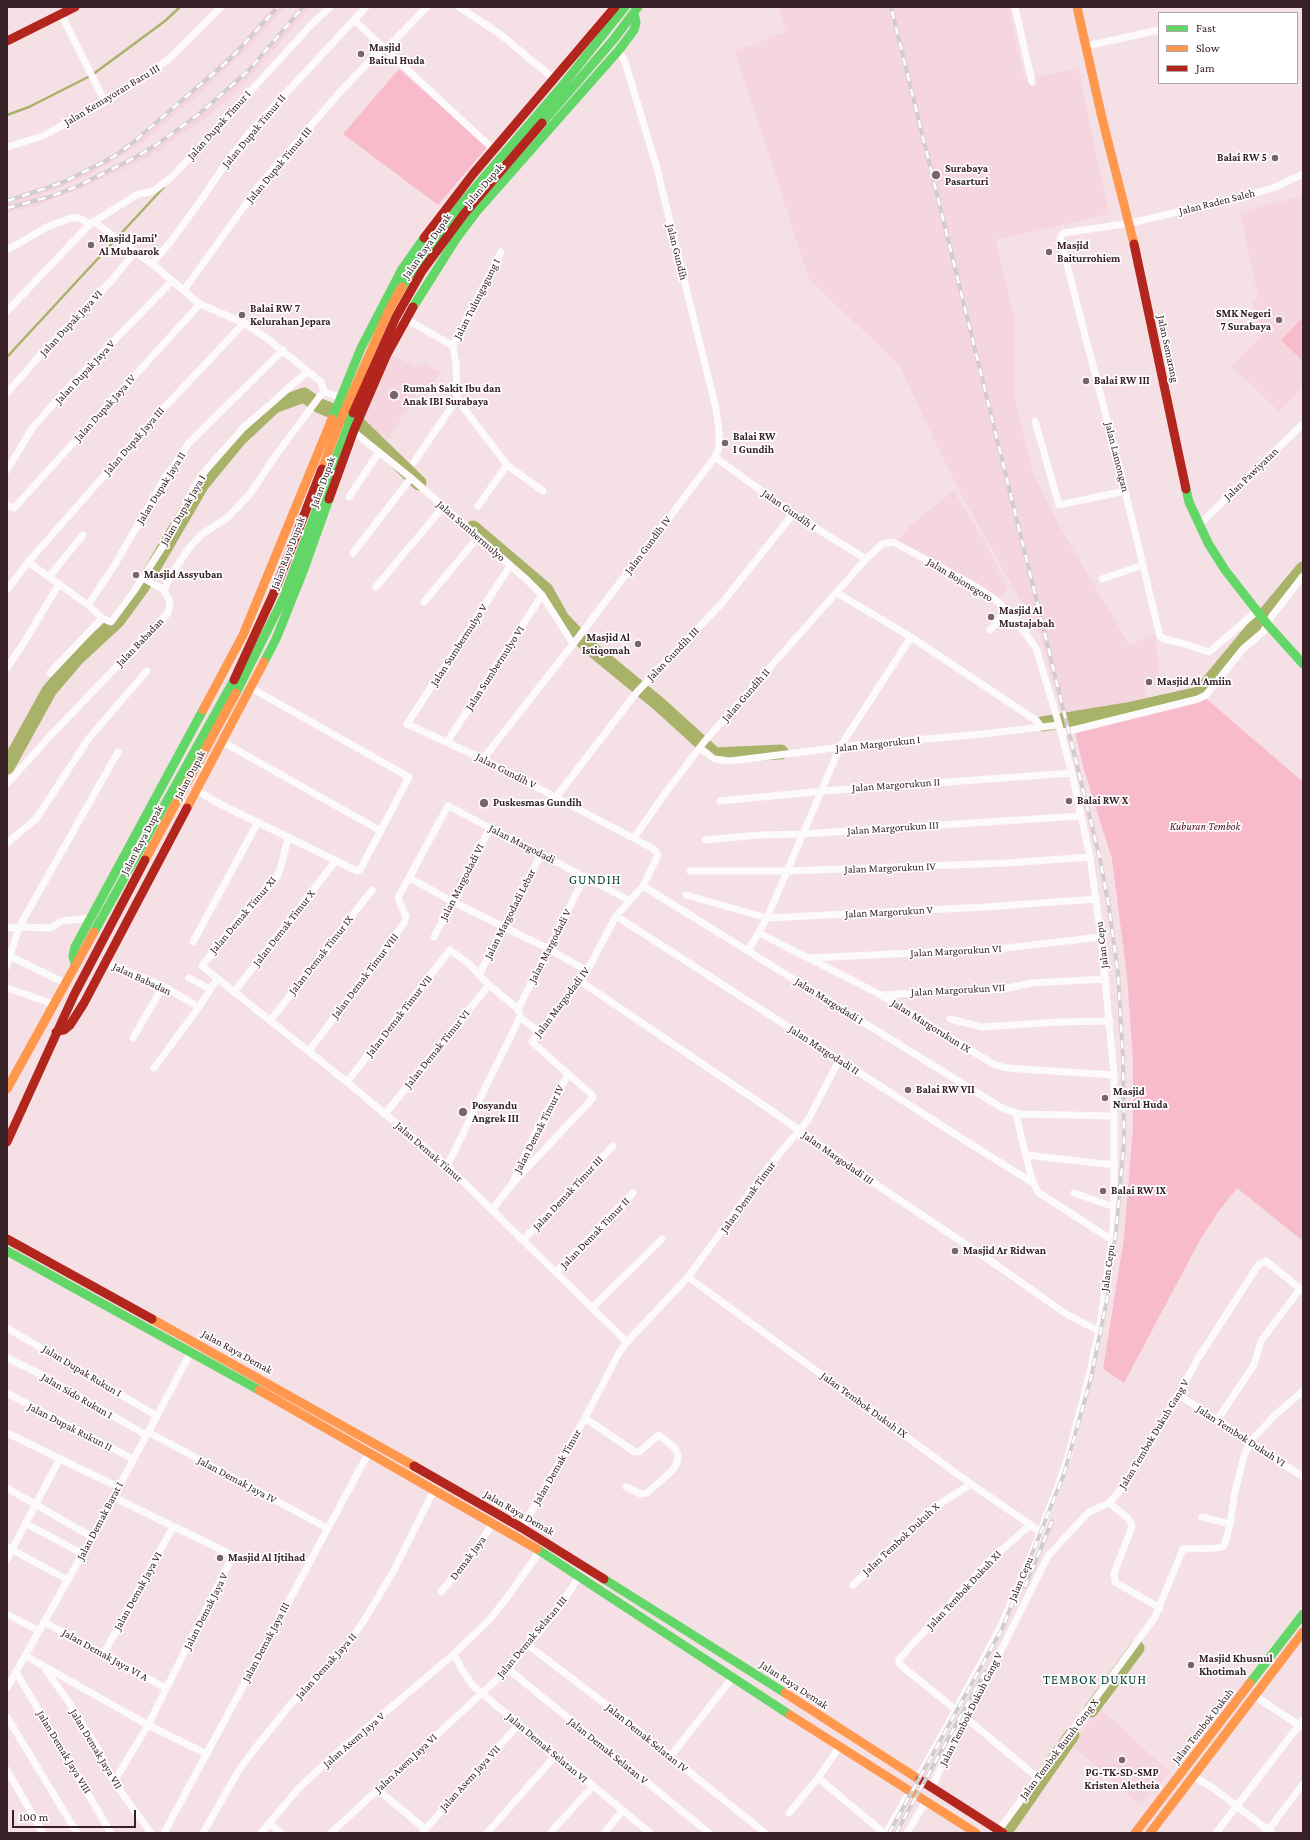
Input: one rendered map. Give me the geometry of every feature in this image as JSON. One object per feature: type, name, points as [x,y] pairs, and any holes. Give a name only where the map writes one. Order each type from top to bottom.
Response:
[{"type":"main road","points":[[7,41],[75,7]]},
{"type":"main road","name":"Jalan Dupak","points":[[56,1032],[64,1030],[70,1025],[84,1003],[276,639],[297,589],[347,419],[340,397],[360,348],[380,330],[402,269],[430,229],[494,150],[615,7]]},
{"type":"main road","name":"Jalan Raya Dupak","points":[[7,1142],[32,1089],[56,1032],[132,884],[262,643],[283,599],[347,419],[388,312],[415,266],[463,202],[562,86],[625,7]]},
{"type":"main road","name":"Jalan Semarang","points":[[1078,7],[1102,118],[1130,223],[1181,473],[1189,502],[1199,525],[1225,570],[1267,624],[1303,664]]},
{"type":"main road","points":[[542,129],[619,50],[634,30],[636,23],[636,10]]},
{"type":"main road","name":"Jalan Raya Dupak","points":[[380,330],[396,317],[422,270],[459,228],[485,188],[542,129],[636,10]]},
{"type":"main road","name":"Jalan Dupak","points":[[75,964],[73,956],[74,949],[242,635],[347,419],[387,354],[459,228]]},
{"type":"main road","name":"Jalan Raya Dupak","points":[[7,1089],[65,982],[224,698],[273,595],[347,419]]},
{"type":"main road","points":[[212,692],[224,698]]},
{"type":"main road","name":"Jalan Raya Demak","points":[[7,1239],[247,1371],[522,1528],[687,1630],[1001,1832]]},
{"type":"main road","name":"Jalan Raya Demak","points":[[7,1251],[242,1380],[540,1551],[732,1678],[976,1833]]},
{"type":"main road","points":[[242,1380],[247,1371]]},
{"type":"main road","name":"Jalan Tembok Dukuh","points":[[1135,1833],[1303,1614]]},
{"type":"main road","points":[[680,1644],[687,1630]]},
{"type":"main road","name":"Jalan Tembok Dukuh","points":[[1150,1833],[1303,1632]]},
{"type":"street","name":"Jalan Kemayoran Baru III","points":[[7,146],[43,136],[105,102],[149,74],[171,57],[221,7]]},
{"type":"street","name":"Jalan Dupak Timur I","points":[[7,311],[92,222],[138,194],[150,192],[168,180],[311,25],[330,7]]},
{"type":"street","name":"Jalan Dupak Timur II","points":[[152,264],[197,206],[248,134],[366,7]]},
{"type":"street","name":"Jalan Dupak Timur III","points":[[184,290],[258,187],[339,93],[427,7]]},
{"type":"street","points":[[459,7],[500,34],[554,78]]},
{"type":"street","points":[[1015,7],[1032,82]]},
{"type":"street","points":[[61,14],[105,102]]},
{"type":"street","points":[[354,20],[494,150]]},
{"type":"street","points":[[1086,46],[1158,30]]},
{"type":"street","name":"Jalan Gundih","points":[[619,50],[625,62],[656,165],[716,409],[720,430],[719,448],[715,457]]},
{"type":"street","name":"Jalan Raden Saleh","points":[[1130,223],[1238,198],[1273,188],[1303,174]]},
{"type":"street","points":[[7,250],[49,226],[71,218],[79,218],[92,222],[152,264],[200,304],[244,323],[283,350],[307,372],[321,382],[322,394],[310,407],[250,494],[228,518],[202,534],[189,548],[173,572],[164,590],[144,578]]},
{"type":"street","name":"Jalan Lamongan","points":[[1130,223],[1064,233],[1060,238],[1125,491],[1159,634],[1164,639],[1209,652],[1258,612]]},
{"type":"street","name":"Jalan Dupak Jaya VI","points":[[7,393],[135,252]]},
{"type":"street","name":"Jalan Tulungagung I","points":[[453,346],[501,252]]},
{"type":"street","name":"Jalan Dupak Jaya V","points":[[7,470],[33,427],[69,387],[172,281]]},
{"type":"street","name":"Jalan Dupak Jaya IV","points":[[7,504],[14,508],[200,304]]},
{"type":"street","points":[[406,319],[453,346],[456,364],[456,399],[414,462]]},
{"type":"street","name":"Jalan Dupak Jaya III","points":[[7,590],[28,562],[162,410],[244,323]]},
{"type":"street","name":"Jalan Dupak Jaya II","points":[[88,605],[114,566],[166,476],[189,443],[283,350]]},
{"type":"street","name":"Jalan Dupak Jaya I","points":[[102,618],[111,622],[144,578],[198,481],[206,470],[243,428],[307,372]]},
{"type":"street","points":[[322,394],[340,397]]},
{"type":"street","points":[[456,399],[507,465],[543,491]]},
{"type":"street","name":"Jalan Sumbermulyo","points":[[347,419],[379,452],[478,537],[542,595],[577,639]]},
{"type":"street","points":[[1034,421],[1059,505],[1125,491]]},
{"type":"street","name":"Jalan Pawiyatan","points":[[1199,525],[1303,424]]},
{"type":"street","points":[[349,498],[379,452]]},
{"type":"street","name":"Jalan Gundih I","points":[[715,457],[793,514],[866,559]]},
{"type":"street","name":"Jalan Gundih IV","points":[[483,758],[577,639],[715,457]]},
{"type":"street","points":[[478,506],[507,465]]},
{"type":"street","points":[[353,553],[410,478]]},
{"type":"street","points":[[376,587],[443,507]]},
{"type":"street","name":"Jalan Gundih III","points":[[556,797],[639,689],[722,603],[793,514]]},
{"type":"street","points":[[49,577],[83,535]]},
{"type":"street","points":[[424,602],[478,537]]},
{"type":"street","name":"Jalan Bojonegoro","points":[[866,559],[882,544],[894,542],[970,583],[996,600],[1007,611],[1036,648],[1058,722]]},
{"type":"street","name":"Jalan Gundih II","points":[[634,838],[666,792],[702,746],[866,559]]},
{"type":"street","points":[[28,562],[88,605],[102,618],[50,673]]},
{"type":"street","points":[[1102,579],[1143,565]]},
{"type":"street","name":"Jalan Sumbermulyo V","points":[[407,724],[510,566]]},
{"type":"street","points":[[1061,732],[1201,698],[1212,690],[1243,649],[1263,632],[1272,616],[1303,576]]},
{"type":"street","points":[[7,668],[59,584]]},
{"type":"street","name":"Jalan Babadan","points":[[7,784],[50,736],[168,613],[170,602],[164,590]]},
{"type":"street","points":[[837,593],[911,637],[1040,725]]},
{"type":"street","name":"Jalan Sumbermulyo VI","points":[[447,742],[542,595]]},
{"type":"street","points":[[990,630],[1007,611]]},
{"type":"street","points":[[748,951],[768,918],[788,872],[802,834],[823,791],[842,745],[911,637]]},
{"type":"street","points":[[7,842],[36,819],[89,738],[147,671]]},
{"type":"street","points":[[196,790],[218,803],[358,872],[409,780],[409,777],[251,688]]},
{"type":"street","name":"Jalan Margorukun I","points":[[702,746],[714,759],[730,761],[842,745],[1058,722]]},
{"type":"street","name":"Jalan Cepu","points":[[917,1778],[956,1710],[1001,1626],[1041,1532],[1068,1457],[1099,1332],[1112,1240],[1114,1207],[1114,1075],[1106,979],[1090,857],[1072,773],[1058,722]]},
{"type":"street","name":"Jalan Gundih V","points":[[407,724],[483,758],[654,849],[658,855],[643,886],[629,900]]},
{"type":"street","points":[[221,741],[381,831]]},
{"type":"street","points":[[7,966],[19,927],[118,752]]},
{"type":"street","name":"Jalan Margorukun II","points":[[720,800],[1072,773]]},
{"type":"street","name":"Jalan Margodadi","points":[[410,878],[447,807],[458,811],[629,900]]},
{"type":"street","name":"Jalan Margorukun III","points":[[705,840],[760,835],[802,834],[1080,816]]},
{"type":"street","points":[[192,942],[258,822]]},
{"type":"street","name":"Jalan Margodadi VI","points":[[434,937],[451,901],[490,828]]},
{"type":"street","name":"Jalan Demak Timur XI","points":[[217,979],[201,964],[277,877],[287,842]]},
{"type":"street","name":"Jalan Margodadi Lebar","points":[[479,975],[541,854]]},
{"type":"street","name":"Jalan Margorukun IV","points":[[690,871],[788,872],[1007,863],[1090,857]]},
{"type":"street","name":"Jalan Demak Timur X","points":[[234,992],[334,863]]},
{"type":"street","name":"Jalan Margodadi V","points":[[518,1009],[585,876]]},
{"type":"street","points":[[410,878],[451,901],[549,949],[588,971]]},
{"type":"street","name":"Jalan Demak Timur VIII","points":[[309,1051],[405,922],[406,916],[398,899],[410,878]]},
{"type":"street","name":"Jalan Margodadi I","points":[[643,886],[994,1103],[1016,1114]]},
{"type":"street","name":"Jalan Demak Timur IX","points":[[270,1021],[372,890]]},
{"type":"street","name":"Jalan Margorukun V","points":[[686,895],[768,918],[985,907],[1096,899]]},
{"type":"street","name":"Jalan Margodadi IV","points":[[568,1075],[532,1042],[588,971],[616,916],[629,900]]},
{"type":"street","name":"Jalan Margodadi II","points":[[616,916],[1033,1183]]},
{"type":"street","points":[[7,928],[50,928],[62,921],[91,918]]},
{"type":"street","name":"Jalan Margorukun IX","points":[[759,933],[881,995],[986,1061],[1006,1068],[1114,1075]]},
{"type":"street","name":"Jalan Margorukun VI","points":[[809,958],[997,949],[1101,936]]},
{"type":"street","name":"Jalan Demak Timur VII","points":[[348,1082],[450,950],[468,963],[479,975]]},
{"type":"street","points":[[10,956],[65,982]]},
{"type":"street","name":"Jalan Babadan","points":[[106,962],[163,986],[199,1007]]},
{"type":"street","points":[[479,975],[518,1009],[520,1017],[540,1033]]},
{"type":"street","points":[[189,978],[210,989]]},
{"type":"street","points":[[154,1068],[199,1007],[217,979]]},
{"type":"street","name":"Jalan Demak Timur","points":[[217,979],[348,1082],[448,1166],[627,1342]]},
{"type":"street","name":"Jalan Margorukun VII","points":[[881,995],[1004,989],[1031,983],[1106,979]]},
{"type":"street","name":"Jalan Margodadi III","points":[[580,981],[800,1130],[870,1181],[998,1266],[1066,1314],[1099,1332]]},
{"type":"street","name":"Jalan Demak Timur VI","points":[[385,1114],[489,985]]},
{"type":"street","points":[[133,1038],[163,986]]},
{"type":"street","points":[[7,988],[53,1004]]},
{"type":"street","points":[[448,1166],[520,1017]]},
{"type":"street","points":[[950,1018],[982,1027],[1059,1022],[1110,1021]]},
{"type":"street","name":"Jalan Demak Timur","points":[[522,1528],[585,1418],[612,1363],[627,1342],[688,1277],[769,1166],[800,1130],[813,1112],[839,1060]]},
{"type":"street","name":"Jalan Demak Timur IV","points":[[492,1210],[512,1184],[593,1097],[568,1075],[539,1125],[512,1184]]},
{"type":"street","points":[[1112,1240],[1041,1195],[1033,1183],[1016,1114],[1113,1116]]},
{"type":"street","name":"Jalan Demak Timur III","points":[[523,1240],[613,1146]]},
{"type":"street","points":[[1026,1155],[1114,1165]]},
{"type":"street","name":"Jalan Demak Timur II","points":[[556,1272],[633,1193]]},
{"type":"street","points":[[1074,1194],[1114,1207]]},
{"type":"street","points":[[592,1308],[662,1239]]},
{"type":"street","name":"Jalan Tembok Dukuh Gang V","points":[[932,1788],[1048,1556],[1089,1512],[1109,1503],[1118,1493],[1133,1472],[1200,1357],[1259,1264],[1266,1261],[1302,1290]]},
{"type":"street","name":"Jalan Tembok Dukuh IX","points":[[688,1277],[971,1484],[1041,1532]]},
{"type":"street","points":[[1217,1420],[1254,1365],[1260,1341],[1302,1290]]},
{"type":"street","name":"Jalan Dupak Rukun I","points":[[7,1328],[157,1416]]},
{"type":"street","name":"Jalan Demak Barat I","points":[[7,1688],[92,1537],[191,1352]]},
{"type":"street","name":"Jalan Sido Rukun I","points":[[7,1358],[40,1374],[147,1434]]},
{"type":"street","points":[[1202,1516],[1230,1524],[1235,1492],[1244,1456],[1250,1442],[1274,1416],[1303,1391]]},
{"type":"street","name":"Jalan Dupak Rukun II","points":[[7,1394],[133,1459]]},
{"type":"street","name":"Jalan Tembok Dukuh VI","points":[[1179,1395],[1303,1476]]},
{"type":"street","points":[[585,1418],[635,1452],[639,1452],[659,1435],[675,1448],[678,1454],[677,1463],[673,1470],[647,1493],[640,1494],[626,1487]]},
{"type":"street","points":[[7,1433],[118,1487]]},
{"type":"street","name":"Jalan Demak Jaya IV","points":[[147,1434],[327,1528]]},
{"type":"street","name":"Jalan Demak Jaya III","points":[[164,1833],[369,1452]]},
{"type":"street","points":[[7,1559],[9,1549],[25,1523],[60,1458]]},
{"type":"street","name":"Jalan Tembok Dukuh X","points":[[853,1585],[930,1510],[971,1484]]},
{"type":"street","points":[[7,1488],[92,1537]]},
{"type":"street","name":"Jalan Demak Jaya II","points":[[203,1833],[239,1770],[253,1751],[290,1705],[346,1647],[366,1619],[393,1572],[434,1490]]},
{"type":"street","name":"Jalan Demak Jaya V","points":[[113,1497],[230,1554],[232,1557],[148,1724],[114,1782]]},
{"type":"street","points":[[1109,1503],[1128,1518],[1132,1527],[1114,1573],[1115,1582],[1160,1608]]},
{"type":"street","points":[[25,1523],[82,1554]]},
{"type":"street","name":"Demak Jaya","points":[[441,1592],[471,1556],[493,1523]]},
{"type":"street","name":"Jalan Tembok Butuh Gang X","points":[[1001,1832],[1038,1778],[1155,1617],[1183,1549],[1222,1547],[1226,1543],[1230,1524]]},
{"type":"street","name":"Jalan Tembok Dukuh XI","points":[[956,1710],[901,1665],[899,1662],[900,1657],[987,1563],[1030,1525]]},
{"type":"street","name":"Jalan Demak Jaya VI","points":[[103,1655],[173,1526]]},
{"type":"street","points":[[9,1549],[68,1580]]},
{"type":"street","name":"Jalan Asem Jaya V","points":[[261,1833],[299,1788],[454,1654],[490,1618],[509,1595],[540,1551]]},
{"type":"street","name":"Jalan Demak Selatan III","points":[[481,1693],[508,1669],[562,1603],[580,1577]]},
{"type":"street","points":[[7,1614],[39,1631]]},
{"type":"street","name":"Jalan Demak Jaya VI A","points":[[44,1622],[166,1688]]},
{"type":"street","name":"Jalan Demak Selatan IV","points":[[528,1644],[604,1702],[765,1833]]},
{"type":"street","name":"Jalan Demak Selatan VI","points":[[454,1654],[467,1679],[481,1693],[623,1810],[646,1832]]},
{"type":"street","name":"Jalan Demak Jaya VII","points":[[26,1656],[148,1724],[207,1754]]},
{"type":"street","name":"Jalan Demak Jaya VII","points":[[40,1665],[68,1700],[97,1747],[114,1782],[151,1833]]},
{"type":"street","name":"Jalan Demak Selatan V","points":[[508,1669],[709,1833]]},
{"type":"street","name":"Jalan Demak Jaya VIII","points":[[16,1672],[111,1833]]},
{"type":"street","points":[[670,1757],[732,1678]]},
{"type":"street","name":"Jalan Asem Jaya VI","points":[[332,1833],[481,1693]]},
{"type":"street","points":[[1216,1833],[1302,1724],[1255,1696]]},
{"type":"street","points":[[7,1717],[77,1833]]},
{"type":"street","points":[[966,1718],[1038,1778]]},
{"type":"street","name":"Jalan Asem Jaya VII","points":[[423,1831],[519,1724]]},
{"type":"street","points":[[789,1813],[818,1778],[840,1746]]},
{"type":"street","points":[[487,1833],[556,1755]]},
{"type":"street","points":[[7,1770],[43,1833]]},
{"type":"street","points":[[1192,1776],[1213,1788],[1268,1832],[1303,1784]]},
{"type":"street","points":[[818,1778],[885,1833],[910,1791]]},
{"type":"street","points":[[550,1833],[593,1786]]},
{"type":"street","points":[[378,1790],[423,1831]]},
{"type":"street","points":[[907,1833],[926,1801]]},
{"type":"street","points":[[604,1833],[623,1810]]},
{"type":"street","points":[[269,1823],[281,1833]]},
{"type":"shaded area","points":[[273,7],[285,7],[249,47],[204,90],[142,143],[86,177],[33,198],[34,202],[89,181],[146,150],[199,115],[243,77],[303,7],[311,7],[236,92],[203,120],[149,157],[91,184],[36,206],[7,212],[7,199],[43,189],[85,170],[115,153],[139,136],[200,83],[243,41]]},
{"type":"shaded area","points":[[778,7],[1009,7],[1024,79],[1078,68],[1109,214],[996,240],[1014,317],[1014,395],[1033,473],[1059,525],[1129,645],[1155,634],[1160,685],[1145,687],[1148,702],[1063,719],[1040,635],[955,483],[899,365],[809,279],[735,51],[786,32]]},
{"type":"shaded area","name":"SMK Negeri 7 Surabaya","points":[[1303,196],[1303,387],[1279,411],[1231,366],[1259,338],[1253,302],[1258,297],[1240,212]]},
{"type":"shaded area","name":"Rumah Sakit Ibu dan Anak IBI Surabaya","points":[[391,355],[416,367],[425,364],[440,372],[426,398],[417,393],[388,439],[360,422]]},
{"type":"shaded area","points":[[954,491],[985,542],[1007,588],[999,599],[897,542],[909,526]]},
{"type":"shaded area","name":"PG-TK-SD-SMP Kristen Aletheia","points":[[1098,1707],[1134,1738],[1170,1773],[1139,1805],[1073,1746]]},
{"type":"green space","points":[[399,69],[487,147],[438,205],[343,134]]},
{"type":"green space","points":[[1303,317],[1303,359],[1302,360],[1281,340]]},
{"type":"green space","name":"Kuburan Tembok","points":[[1203,696],[1303,782],[1303,1241],[1237,1188],[1218,1212],[1200,1240],[1124,1383],[1103,1369],[1124,1238],[1133,1128],[1133,1060],[1127,976],[1112,859],[1084,770],[1073,724]]},
{"type":"waterway","points":[[7,115],[29,107],[92,75],[165,21],[180,7]]},
{"type":"waterway","points":[[7,357],[164,187]]},
{"type":"waterway","points":[[7,767],[49,691],[77,658],[117,621],[142,587],[202,484],[239,439],[274,406],[304,395],[318,405],[354,420],[419,483]]},
{"type":"waterway","points":[[473,528],[546,590],[562,619],[587,645],[660,705],[715,755],[781,752]]},
{"type":"waterway","points":[[1042,724],[1127,710],[1199,694],[1303,569]]},
{"type":"waterway","points":[[1091,1710],[1137,1648]]},
{"type":"waterway","points":[[1009,1826],[1072,1735]]},
{"type":"railway","points":[[7,201],[64,182],[113,157],[130,145],[229,60],[278,7]]},
{"type":"railway","points":[[7,208],[49,197],[78,186],[134,158],[156,145],[199,114],[248,71],[303,7]]},
{"type":"railway","points":[[889,1833],[1002,1629],[1064,1474],[1091,1378],[1107,1299],[1116,1231],[1124,1143],[1123,1060],[1118,974],[1109,907],[1100,859],[891,7]]},
{"type":"railway","points":[[1025,1587],[1052,1521]]},
{"type":"railway","points":[[896,1833],[985,1672]]},
{"type":"traffic: fast","points":[[402,287],[415,266],[463,202],[562,86],[625,7]]},
{"type":"traffic: fast","points":[[542,123],[614,39],[638,7]]},
{"type":"traffic: fast","points":[[413,307],[456,239],[477,211],[619,50],[634,30],[636,23],[634,13]]},
{"type":"traffic: fast","points":[[332,419],[361,348],[402,269],[424,238]]},
{"type":"traffic: fast","points":[[236,693],[283,599],[353,413]]},
{"type":"traffic: fast","points":[[1186,489],[1189,502],[1208,543],[1225,570],[1268,625],[1303,664]]},
{"type":"traffic: fast","points":[[264,662],[276,639],[304,569],[329,499]]},
{"type":"traffic: fast","points":[[94,932],[234,680]]},
{"type":"traffic: fast","points":[[75,964],[73,956],[75,947],[203,710]]},
{"type":"traffic: fast","points":[[7,1251],[259,1390]]},
{"type":"traffic: fast","points":[[537,1549],[790,1715]]},
{"type":"traffic: fast","points":[[604,1579],[785,1693]]},
{"type":"traffic: fast","points":[[1250,1683],[1303,1614]]},
{"type":"traffic: slow","points":[[1077,7],[1102,118],[1134,244]]},
{"type":"traffic: slow","points":[[322,469],[341,419],[388,312],[402,287]]},
{"type":"traffic: slow","points":[[203,710],[243,635],[332,419]]},
{"type":"traffic: slow","points":[[187,808],[264,662]]},
{"type":"traffic: slow","points":[[145,860],[236,693]]},
{"type":"traffic: slow","points":[[7,1089],[94,932]]},
{"type":"traffic: slow","points":[[152,1319],[414,1466]]},
{"type":"traffic: slow","points":[[259,1390],[537,1549]]},
{"type":"traffic: slow","points":[[1150,1833],[1303,1632]]},
{"type":"traffic: slow","points":[[1135,1833],[1250,1683]]},
{"type":"traffic: slow","points":[[785,1693],[920,1780]]},
{"type":"traffic: slow","points":[[790,1715],[976,1833]]},
{"type":"traffic: jam","points":[[7,41],[75,7]]},
{"type":"traffic: jam","points":[[424,238],[473,174],[615,7]]},
{"type":"traffic: jam","points":[[353,413],[396,317],[422,271],[464,214],[542,123]]},
{"type":"traffic: jam","points":[[1134,244],[1186,489]]},
{"type":"traffic: jam","points":[[329,499],[354,430],[387,354],[413,307]]},
{"type":"traffic: jam","points":[[234,680],[273,595],[322,469]]},
{"type":"traffic: jam","points":[[56,1032],[64,1030],[70,1025],[84,1003],[187,808]]},
{"type":"traffic: jam","points":[[7,1142],[74,995],[145,860]]},
{"type":"traffic: jam","points":[[7,1239],[152,1319]]},
{"type":"traffic: jam","points":[[414,1466],[522,1528],[604,1579]]},
{"type":"traffic: jam","points":[[920,1780],[1003,1833]]},
{"type":"place","name":"Masjid Baitul Huda","points":[[361,54]]},
{"type":"place","name":"Balai RW 5","points":[[1275,158]]},
{"type":"place","name":"Surabaya Pasarturi","points":[[936,175]]},
{"type":"place","name":"Masjid Jami' Al Mubaarok","points":[[91,245]]},
{"type":"place","name":"Masjid Baiturrohiem","points":[[1049,252]]},
{"type":"place","name":"Balai RW 7 Kelurahan Jepara","points":[[242,315]]},
{"type":"place","name":"SMK Negeri 7 Surabaya","points":[[1279,320]]},
{"type":"place","name":"Balai RW III","points":[[1086,381]]},
{"type":"place","name":"Rumah Sakit Ibu dan Anak IBI Surabaya","points":[[394,395]]},
{"type":"place","name":"Balai RW I Gundih","points":[[725,443]]},
{"type":"place","name":"Masjid Assyuban","points":[[136,575]]},
{"type":"place","name":"Masjid Al Mustajabah","points":[[991,617]]},
{"type":"place","name":"Masjid Al Istiqomah","points":[[638,644]]},
{"type":"place","name":"Masjid Al Amiin","points":[[1149,682]]},
{"type":"place","name":"Balai RW X","points":[[1069,801]]},
{"type":"place","name":"Puskesmas Gundih","points":[[484,803]]},
{"type":"place","name":"Balai RW VII","points":[[908,1090]]},
{"type":"place","name":"Masjid Nurul Huda","points":[[1105,1098]]},
{"type":"place","name":"Posyandu Angrek III","points":[[463,1112]]},
{"type":"place","name":"Balai RW IX","points":[[1103,1191]]},
{"type":"place","name":"Masjid Ar Ridwan","points":[[955,1251]]},
{"type":"place","name":"Masjid Al Ijtihad","points":[[220,1558]]},
{"type":"place","name":"Masjid Khusnul Khotimah","points":[[1191,1665]]},
{"type":"place","name":"PG-TK-SD-SMP Kristen Aletheia","points":[[1122,1760]]},
{"type":"district","name":"GUNDIH","points":[[595,880]]},
{"type":"district","name":"TEMBOK DUKUH","points":[[1095,1680]]}]
